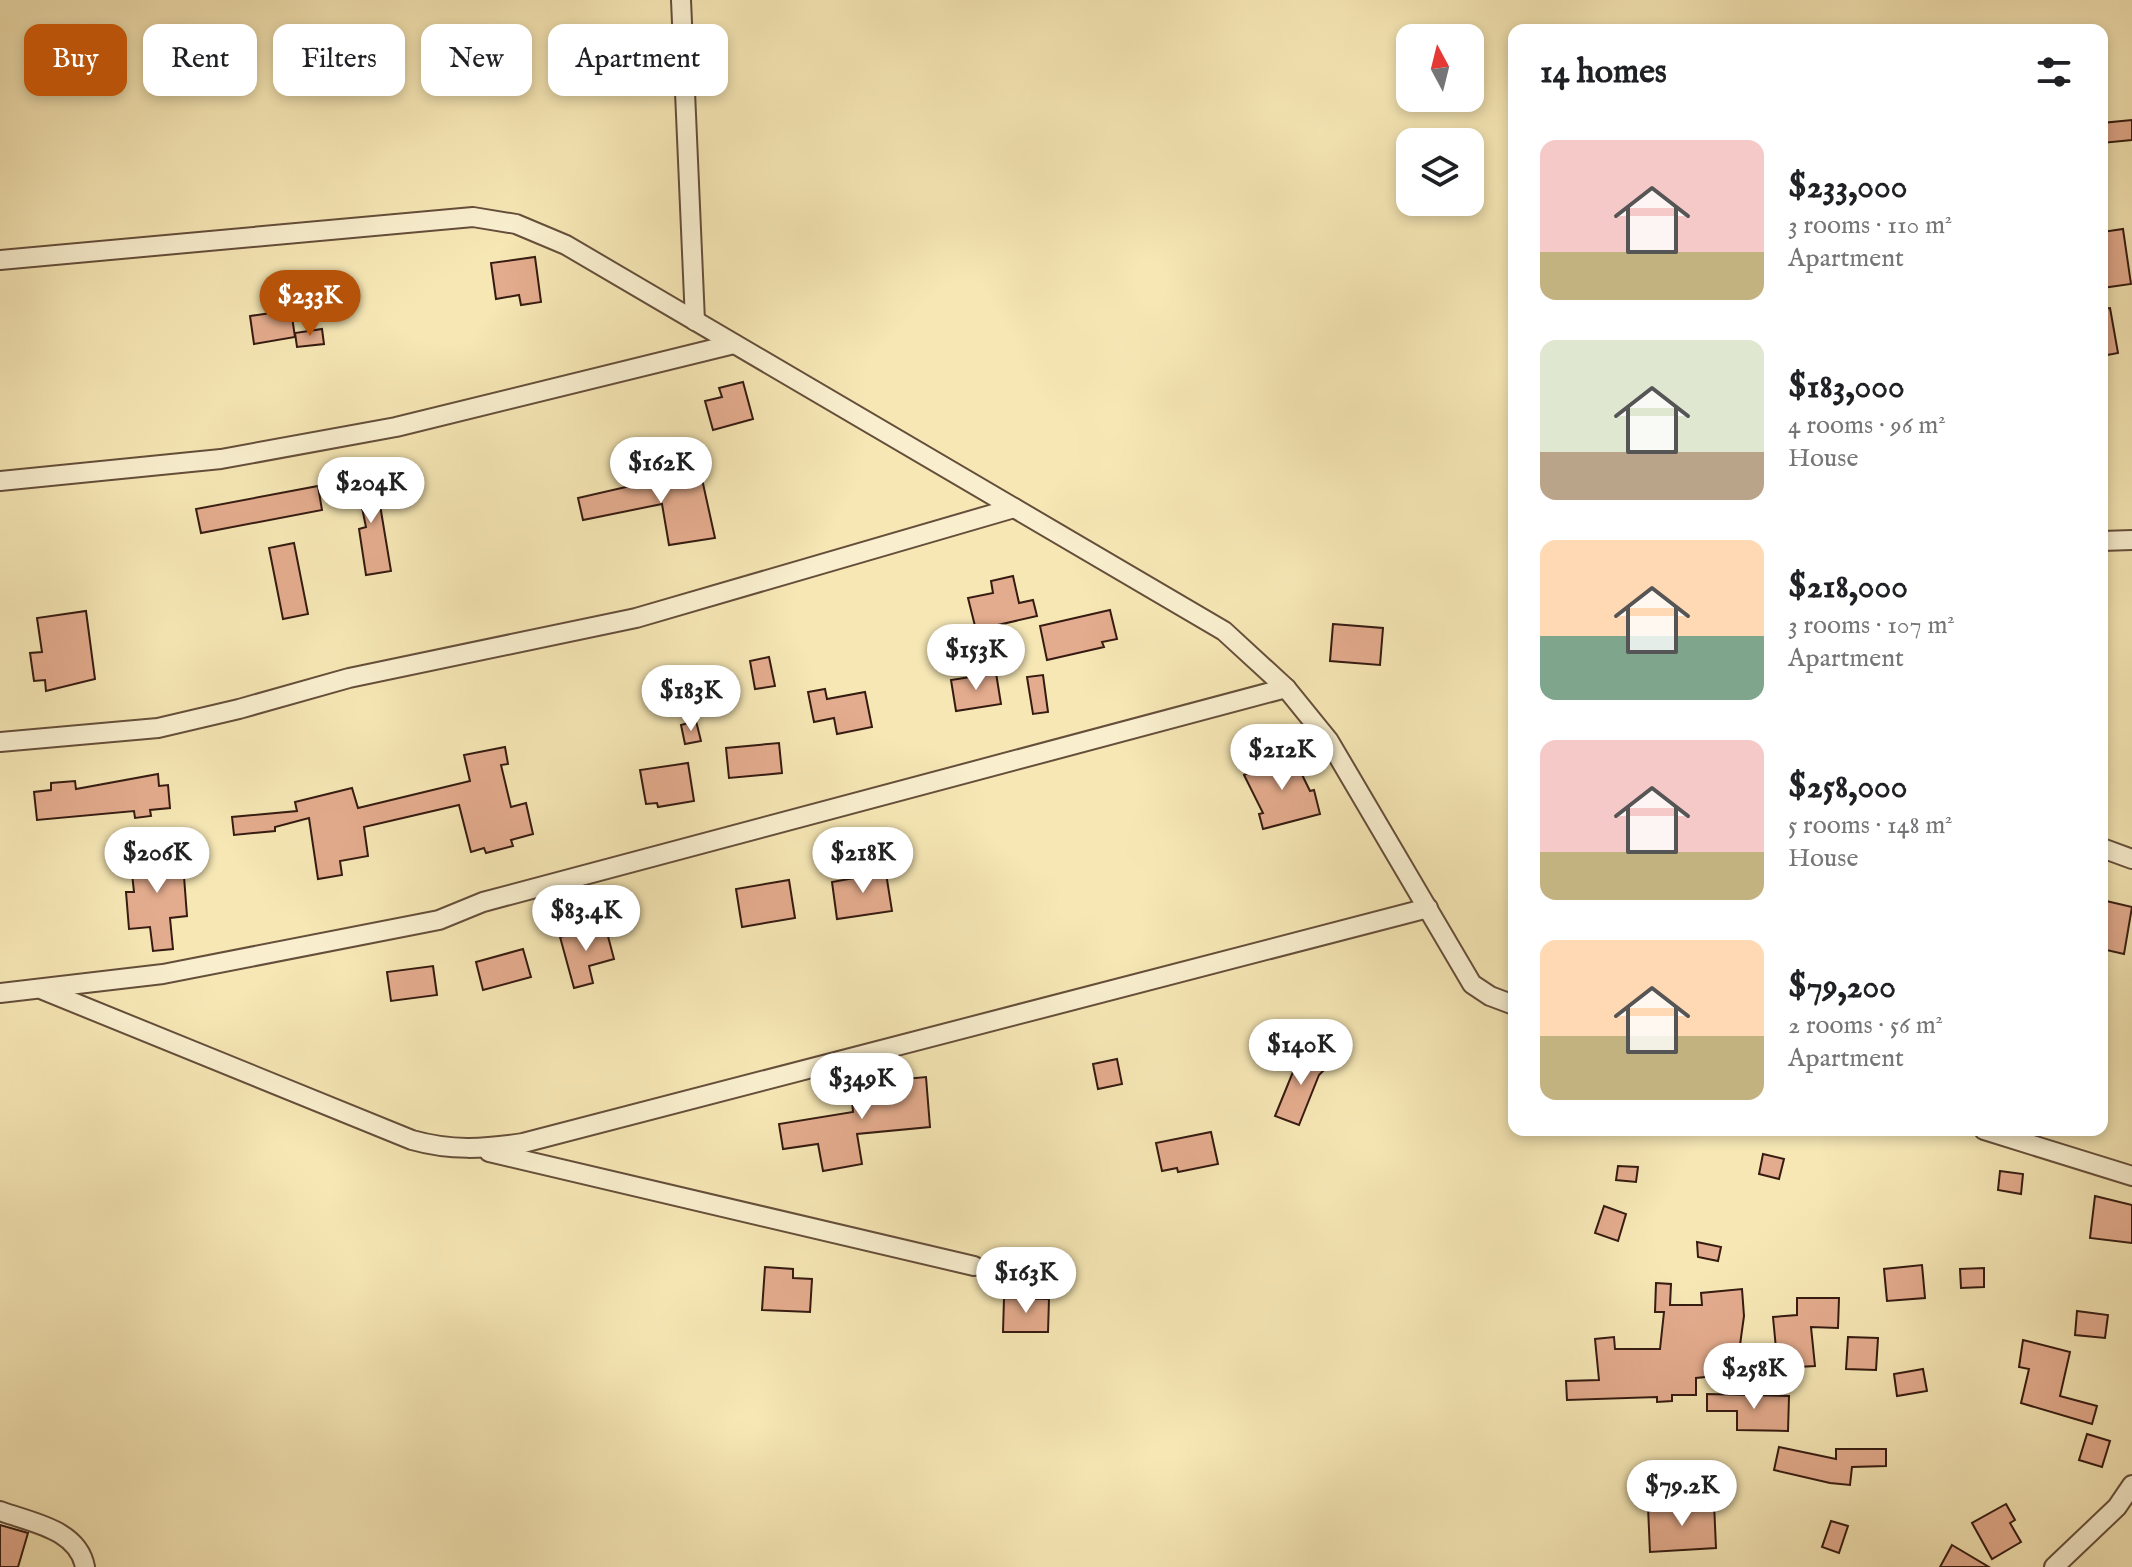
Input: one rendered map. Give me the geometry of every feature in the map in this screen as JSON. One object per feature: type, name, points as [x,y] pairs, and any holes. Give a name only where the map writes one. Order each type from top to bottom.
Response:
[{"type":"street","points":[[681,0],[695,321]]},
{"type":"street","points":[[0,260],[473,217],[516,224],[566,245],[1224,631],[1286,688],[1329,741],[1472,984],[1508,1003]]},
{"type":"street","points":[[0,481],[236,457],[396,427],[734,344]]},
{"type":"street","points":[[0,742],[158,728],[349,678],[636,618],[1014,508]]},
{"type":"street","points":[[2108,541],[2132,540]]},
{"type":"street","points":[[0,993],[163,974],[439,920],[483,902],[1286,688]]},
{"type":"street","points":[[2108,850],[2132,859]]},
{"type":"street","points":[[43,990],[412,1140],[445,1149],[479,1150],[523,1143],[1428,908]]},
{"type":"street","points":[[2003,1136],[2132,1176]]},
{"type":"street","points":[[479,1150],[974,1266]]},
{"type":"street","points":[[2054,1567],[2117,1507],[2132,1485]]},
{"type":"street","points":[[0,1511],[66,1535],[82,1551],[85,1567]]},
{"type":"building","points":[[2132,120],[2132,140],[2108,142],[2108,122]]},
{"type":"building","points":[[2123,229],[2131,284],[2108,287],[2108,231]]},
{"type":"building","points":[[535,257],[541,302],[521,305],[519,295],[496,299],[491,263]]},
{"type":"building","points":[[2108,308],[2118,353],[2108,355]]},
{"type":"building","points":[[291,310],[295,337],[254,344],[250,316]]},
{"type":"building","points":[[322,329],[324,344],[297,347],[295,333]]},
{"type":"building","points":[[743,382],[753,419],[713,430],[705,401],[722,397],[719,388]]},
{"type":"building","points":[[700,470],[715,538],[669,545],[662,504],[583,520],[578,498]]},
{"type":"building","points":[[375,475],[391,571],[366,575],[359,529],[366,527],[361,503],[353,505],[349,479]]},
{"type":"building","points":[[318,486],[322,510],[201,533],[196,509]]},
{"type":"building","points":[[294,543],[308,614],[283,619],[269,548]]},
{"type":"building","points":[[1013,576],[1019,603],[1033,600],[1037,616],[976,630],[968,598],[993,593],[991,581]]},
{"type":"building","points":[[1110,610],[1117,639],[1102,642],[1104,647],[1047,660],[1040,626]]},
{"type":"building","points":[[86,611],[95,679],[46,691],[45,680],[34,681],[30,653],[42,652],[37,618]]},
{"type":"building","points":[[1333,624],[1383,628],[1380,665],[1330,661]]},
{"type":"building","points":[[769,657],[775,686],[755,689],[750,661]]},
{"type":"building","points":[[996,673],[1001,704],[956,711],[951,680]]},
{"type":"building","points":[[1043,675],[1048,712],[1033,714],[1027,677]]},
{"type":"building","points":[[825,689],[827,699],[865,692],[872,727],[837,734],[834,718],[814,722],[808,692]]},
{"type":"building","points":[[696,721],[701,741],[685,744],[681,725]]},
{"type":"building","points":[[779,743],[782,773],[729,778],[726,748]]},
{"type":"building","points":[[505,747],[508,764],[501,765],[511,807],[526,803],[533,834],[511,840],[513,846],[486,853],[484,848],[471,852],[459,805],[364,827],[368,856],[340,861],[342,875],[318,879],[309,818],[275,827],[275,831],[234,835],[232,817],[297,811],[295,802],[352,788],[358,808],[470,781],[464,755]]},
{"type":"building","points":[[1291,752],[1310,791],[1314,790],[1320,814],[1263,829],[1259,814],[1263,813],[1244,775]]},
{"type":"building","points":[[688,763],[694,801],[658,807],[657,803],[646,804],[640,770]]},
{"type":"building","points":[[158,774],[159,786],[168,785],[170,808],[150,810],[151,816],[135,818],[134,811],[37,820],[34,792],[51,790],[51,783],[75,781],[76,789]]},
{"type":"building","points":[[182,850],[187,916],[170,918],[173,949],[153,951],[150,927],[129,929],[126,892],[134,892],[130,855]]},
{"type":"building","points":[[885,867],[892,911],[837,919],[832,882],[860,877],[859,872]]},
{"type":"building","points":[[789,880],[795,918],[742,927],[736,889]]},
{"type":"building","points":[[2108,901],[2132,907],[2124,954],[2108,950]]},
{"type":"building","points":[[605,925],[614,959],[589,966],[593,983],[574,988],[560,937]]},
{"type":"building","points":[[523,949],[531,977],[483,990],[476,962]]},
{"type":"building","points":[[433,966],[437,995],[391,1001],[387,972]]},
{"type":"building","points":[[1312,1047],[1329,1065],[1319,1075],[1299,1125],[1275,1116],[1297,1062]]},
{"type":"building","points":[[1117,1059],[1122,1084],[1098,1089],[1093,1064]]},
{"type":"building","points":[[926,1077],[930,1127],[857,1134],[862,1164],[823,1171],[818,1144],[783,1149],[779,1124],[853,1112],[851,1089],[874,1087],[873,1082]]},
{"type":"building","points":[[1211,1132],[1218,1164],[1178,1172],[1177,1168],[1162,1171],[1156,1143]]},
{"type":"building","points":[[1763,1154],[1784,1159],[1779,1179],[1759,1174]]},
{"type":"building","points":[[1618,1166],[1638,1167],[1636,1182],[1616,1180]]},
{"type":"building","points":[[2000,1171],[2023,1174],[2021,1194],[1998,1190]]},
{"type":"building","points":[[2095,1196],[2132,1205],[2132,1243],[2090,1238]]},
{"type":"building","points":[[1604,1206],[1626,1214],[1618,1241],[1595,1233]]},
{"type":"building","points":[[1697,1242],[1721,1247],[1718,1261],[1698,1257]]},
{"type":"building","points":[[1922,1265],[1925,1298],[1887,1301],[1884,1269]]},
{"type":"building","points":[[765,1267],[793,1269],[793,1278],[812,1279],[810,1312],[762,1310]]},
{"type":"building","points":[[1984,1268],[1984,1287],[1961,1288],[1960,1269]]},
{"type":"building","points":[[1656,1283],[1671,1284],[1670,1305],[1702,1305],[1701,1293],[1742,1289],[1744,1316],[1736,1374],[1696,1378],[1696,1395],[1672,1395],[1672,1401],[1657,1402],[1657,1397],[1567,1400],[1566,1381],[1599,1380],[1595,1339],[1614,1337],[1615,1349],[1660,1349],[1664,1312],[1655,1312]]},
{"type":"building","points":[[1004,1298],[1049,1299],[1048,1332],[1003,1332]]},
{"type":"building","points":[[1797,1298],[1839,1298],[1838,1328],[1811,1327],[1815,1366],[1798,1367],[1797,1357],[1777,1359],[1773,1317],[1797,1315]]},
{"type":"building","points":[[2077,1311],[2108,1315],[2105,1338],[2075,1335]]},
{"type":"building","points":[[1848,1337],[1878,1338],[1876,1370],[1846,1369]]},
{"type":"building","points":[[2023,1340],[2070,1352],[2060,1396],[2097,1406],[2092,1424],[2021,1403],[2029,1369],[2019,1367]]},
{"type":"building","points":[[1923,1369],[1927,1391],[1897,1396],[1894,1374]]},
{"type":"building","points":[[1707,1394],[1789,1396],[1788,1431],[1737,1430],[1737,1411],[1707,1411]]},
{"type":"building","points":[[2087,1434],[2110,1441],[2102,1467],[2079,1460]]},
{"type":"building","points":[[1779,1447],[1836,1459],[1836,1449],[1886,1449],[1886,1466],[1852,1467],[1850,1485],[1830,1483],[1774,1470]]},
{"type":"building","points":[[1714,1503],[1716,1548],[1650,1552],[1648,1507]]},
{"type":"building","points":[[2006,1504],[2015,1520],[2010,1523],[2021,1542],[1992,1559],[1972,1523]]},
{"type":"building","points":[[1831,1521],[1848,1526],[1839,1553],[1822,1547]]},
{"type":"building","points":[[0,1525],[28,1533],[18,1567],[0,1567]]},
{"type":"building","points":[[1952,1545],[1989,1567],[1940,1567]]}]
